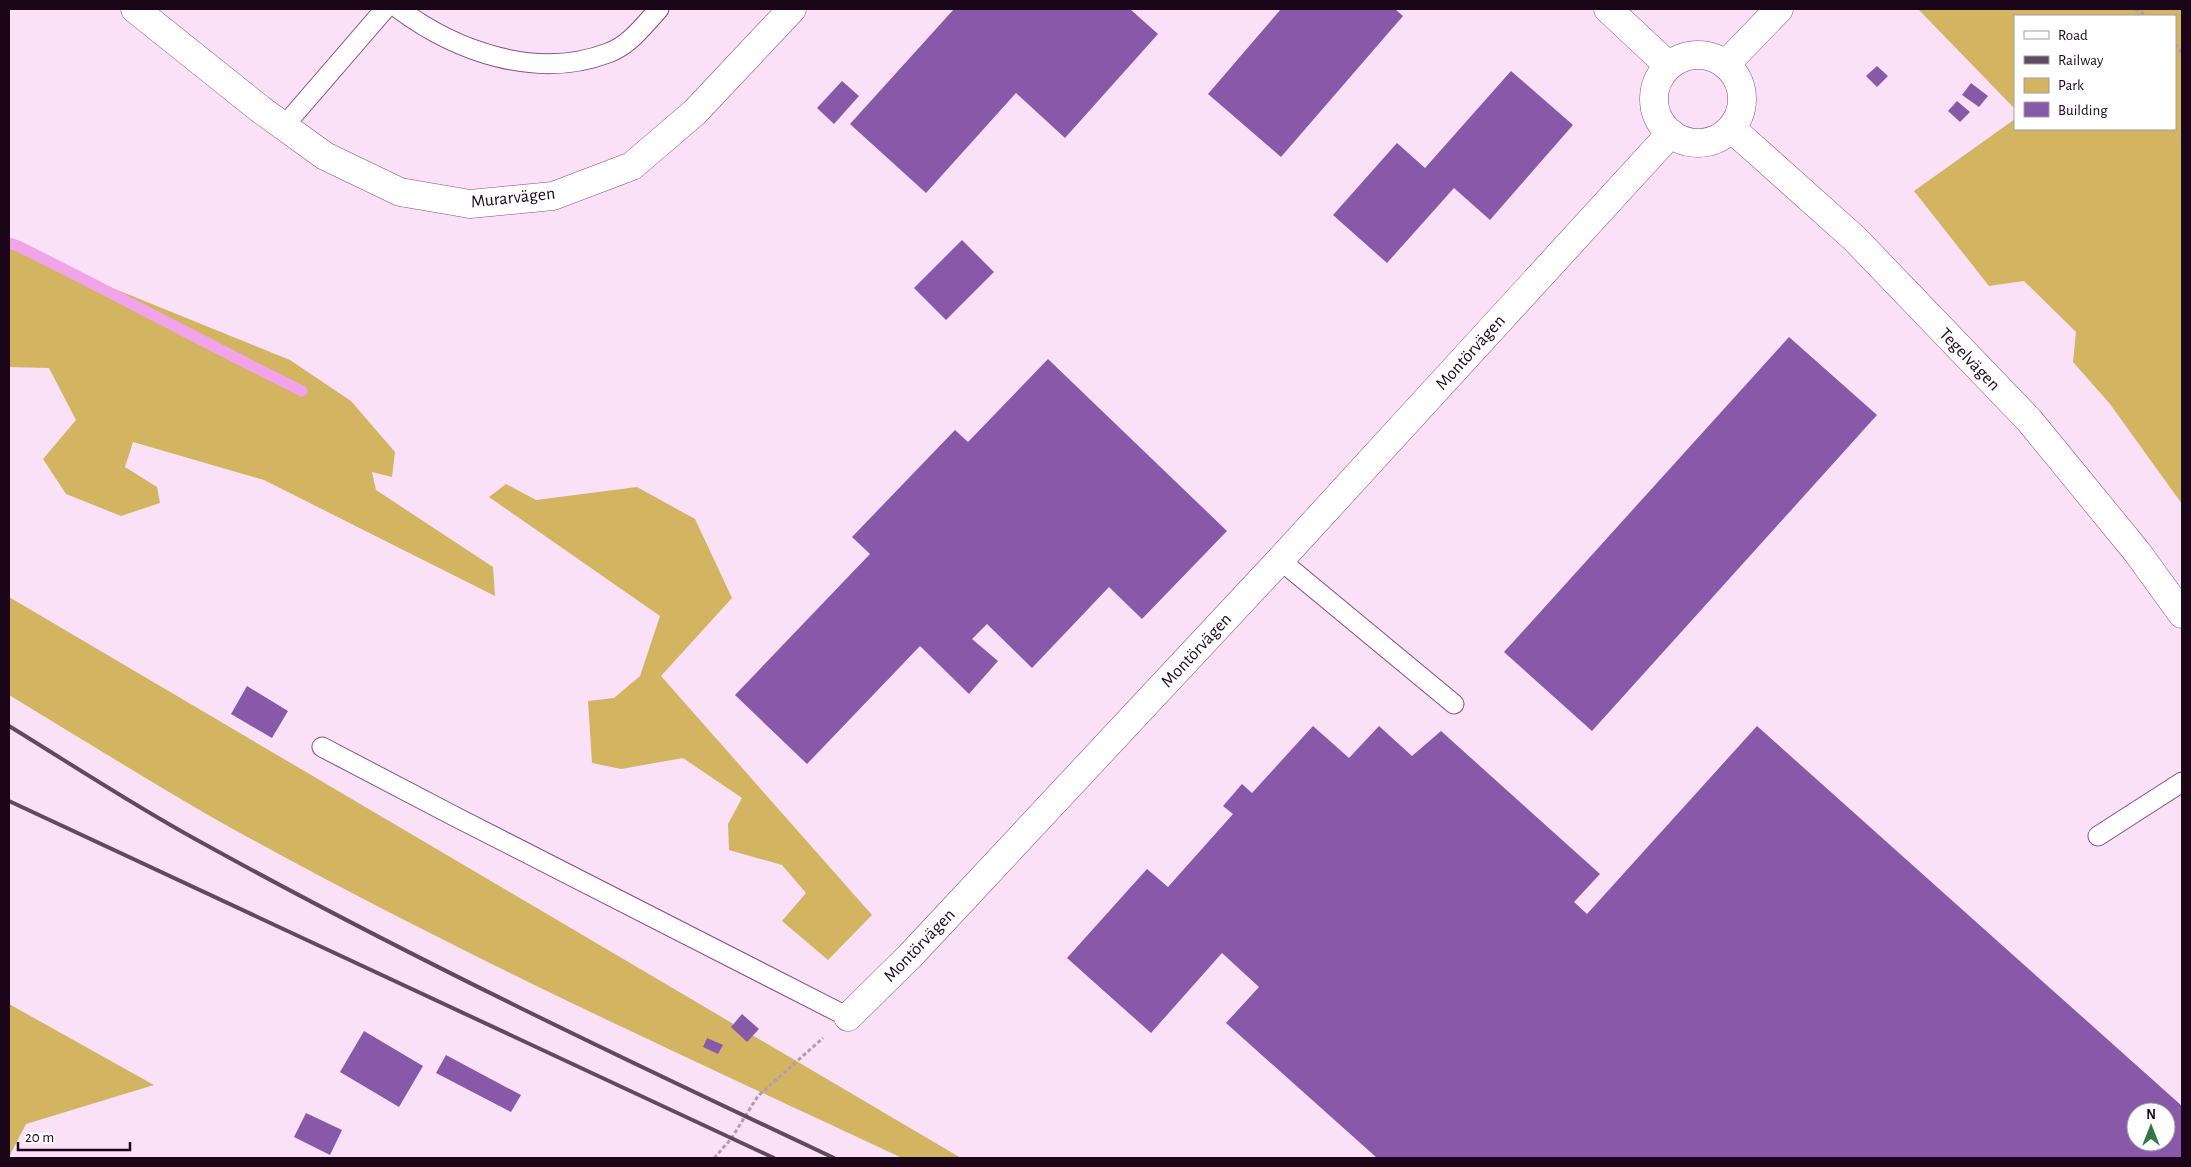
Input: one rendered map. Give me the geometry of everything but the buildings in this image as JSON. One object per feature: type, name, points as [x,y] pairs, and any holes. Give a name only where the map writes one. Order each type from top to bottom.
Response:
[{"type":"street","name":"Murarvägen","points":[[135,9],[325,156],[400,192],[470,204],[553,196],[632,166],[695,112],[792,9]]},
{"type":"street","points":[[1608,9],[1669,66]]},
{"type":"street","points":[[1726,64],[1779,9]]},
{"type":"street","points":[[1697,54],[1712,57],[1726,64],[1736,76],[1742,90],[1742,105],[1738,120],[1715,140],[1700,143],[1684,141],[1671,133],[1660,122],[1655,108],[1654,92],[1659,78],[1669,66],[1682,58],[1697,54]]},
{"type":"street","name":"Tegelvägen","points":[[1731,128],[1854,238],[2029,420],[2137,552],[2182,614]]},
{"type":"street","name":"Montörvägen","points":[[848,1017],[910,956],[1280,560],[1671,133]]},
{"type":"lane","points":[[284,126],[385,9]]},
{"type":"lane","points":[[399,9],[441,37],[476,51],[515,61],[554,63],[582,60],[609,53],[633,38],[659,9]]},
{"type":"lane","points":[[1280,560],[1454,704]]},
{"type":"lane","points":[[322,747],[848,1017]]},
{"type":"lane","points":[[2098,836],[2182,782]]},
{"type":"path","points":[[2135,9],[2146,15]]},
{"type":"path","points":[[714,1158],[731,1138],[758,1096],[848,1017]]},
{"type":"green space","points":[[1918,9],[2182,9],[2182,504],[2110,404],[2073,362],[2076,332],[2024,281],[1989,286],[1914,191],[2014,120],[2014,130],[2176,130],[2176,15],[2014,15],[2014,108]]},
{"type":"green space","points":[[9,246],[290,360],[351,401],[395,452],[392,477],[372,472],[376,490],[493,567],[495,596],[264,480],[133,442],[125,467],[157,487],[160,503],[121,516],[66,494],[43,459],[76,420],[49,368],[9,367]]},
{"type":"green space","points":[[506,484],[536,500],[637,487],[695,519],[732,598],[661,676],[872,915],[828,960],[782,921],[806,893],[782,865],[729,850],[728,824],[742,798],[683,758],[621,769],[592,763],[588,701],[614,698],[640,676],[660,616],[489,497]]},
{"type":"green space","points":[[9,597],[961,1158],[902,1158],[465,951],[378,907],[208,815],[9,695]]},
{"type":"green space","points":[[9,1004],[154,1085],[26,1124],[9,1157]]},
{"type":"waterway","points":[[9,243],[54,264],[302,391]]},
{"type":"railway","points":[[9,726],[173,827],[275,883],[433,965],[834,1158]]},
{"type":"railway","points":[[9,801],[774,1158]]}]
